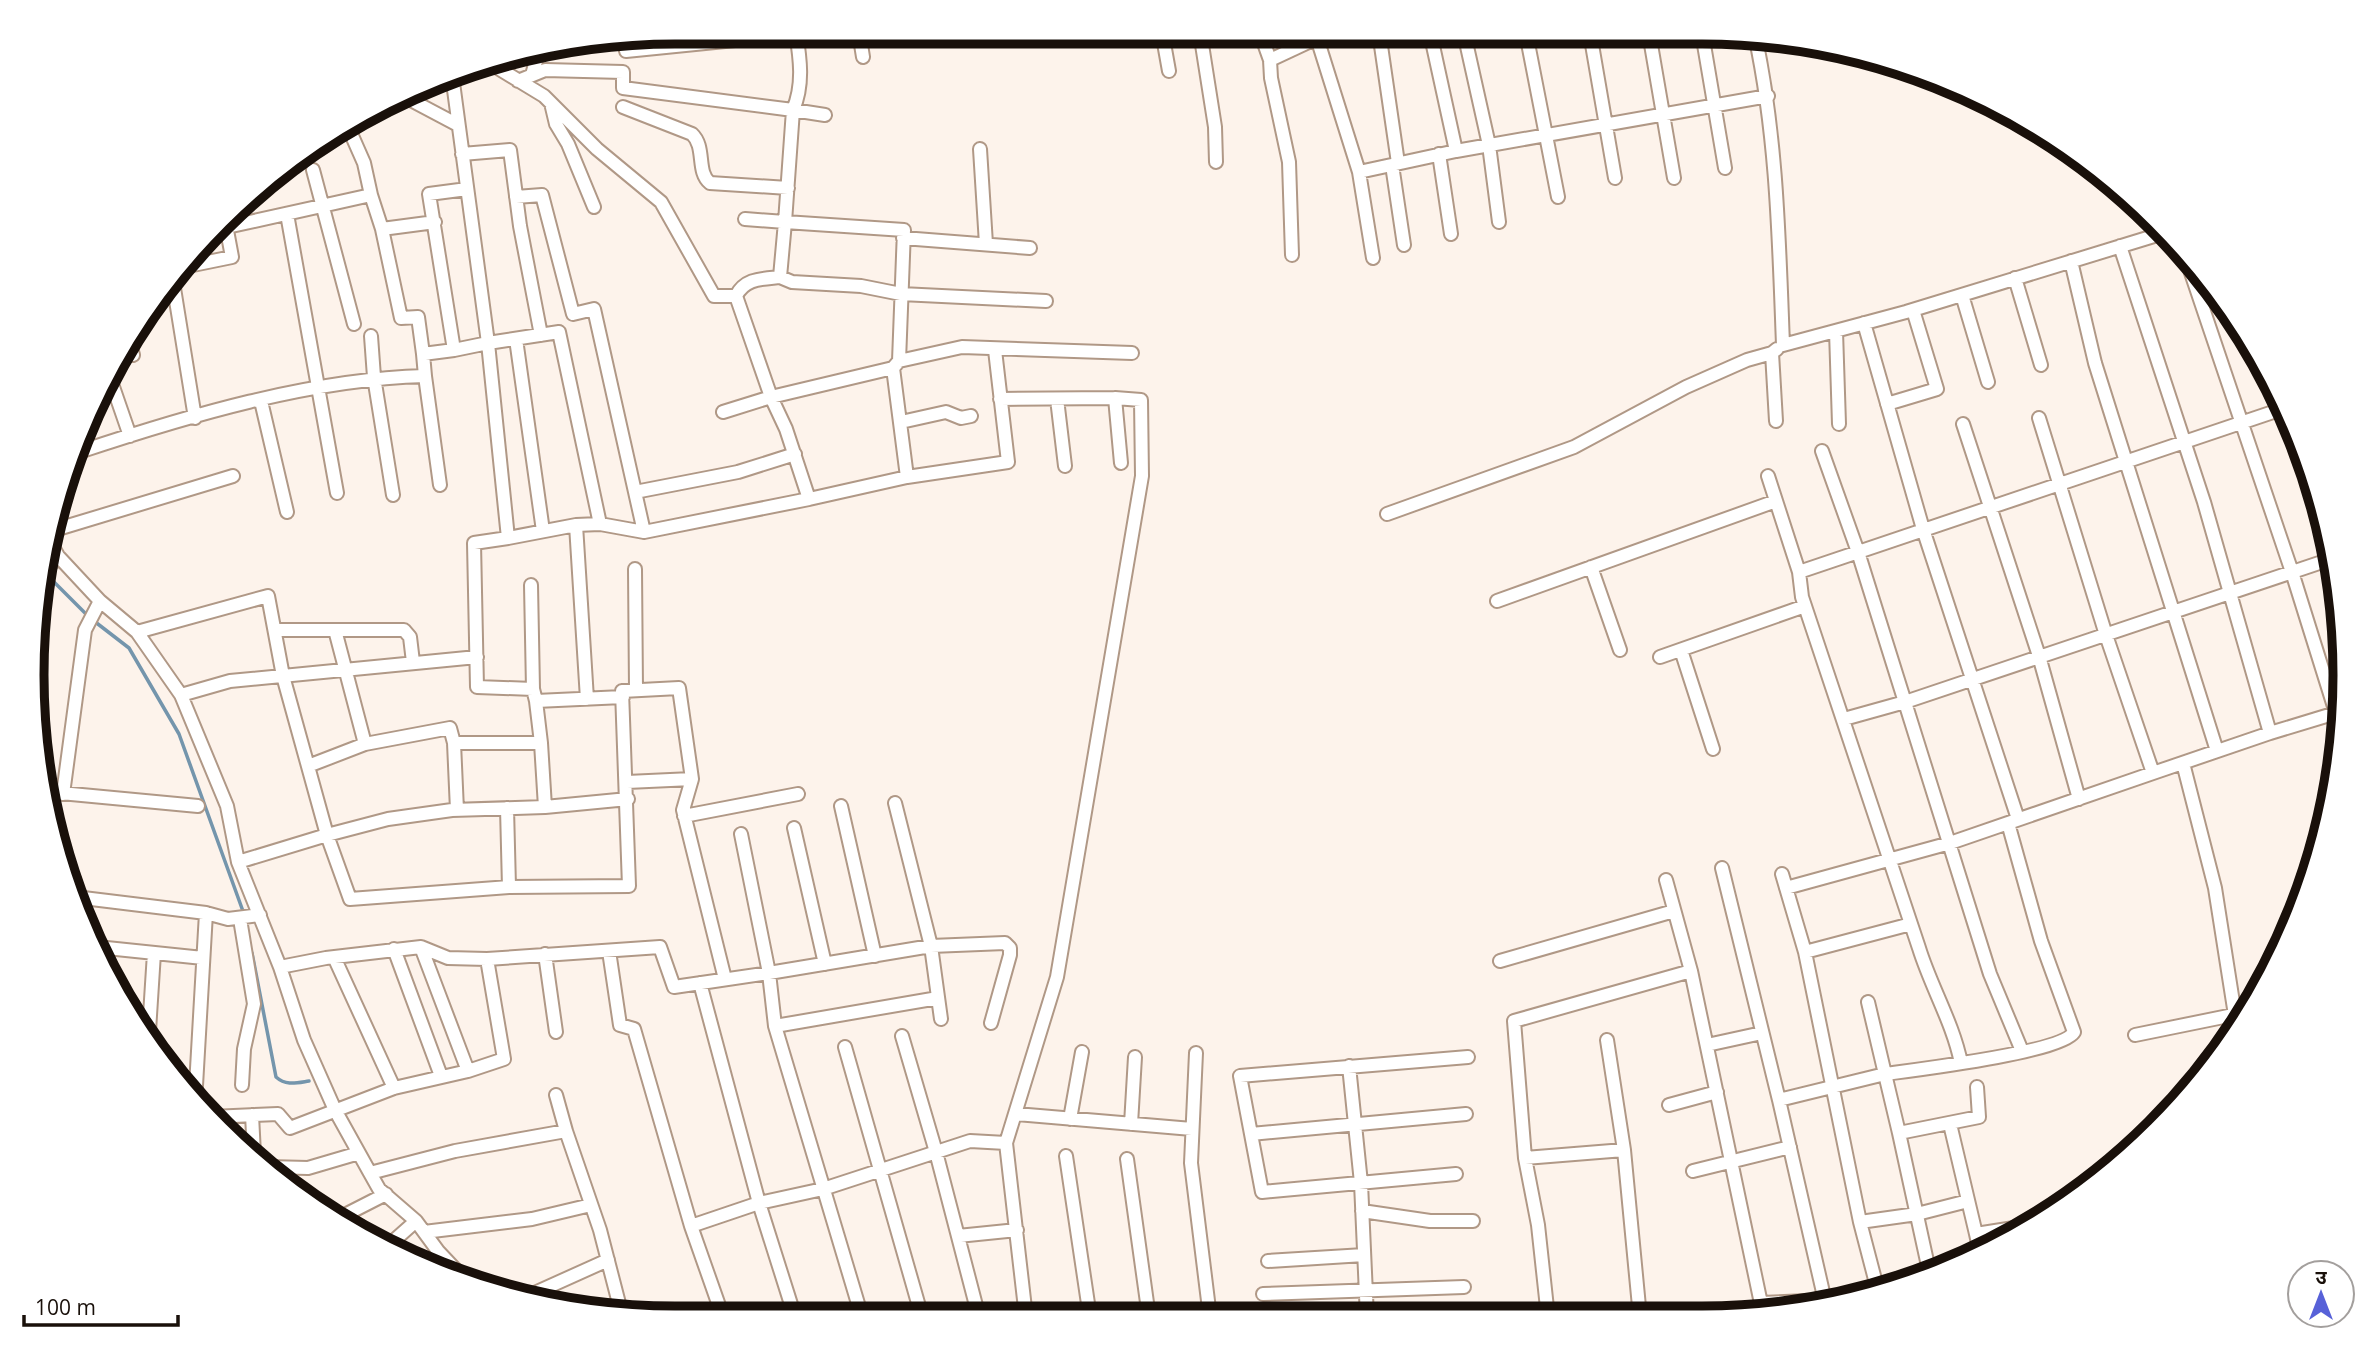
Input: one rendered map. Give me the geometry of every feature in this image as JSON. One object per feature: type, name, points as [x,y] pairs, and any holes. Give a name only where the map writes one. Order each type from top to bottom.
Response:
[{"type":"street","points":[[690,44],[624,46],[623,88],[825,115]]},
{"type":"street","points":[[780,277],[793,110],[799,96],[798,44]]},
{"type":"street","points":[[861,44],[863,57]]},
{"type":"street","points":[[1164,44],[1169,71]]},
{"type":"street","points":[[1202,44],[1214,127],[1216,162]]},
{"type":"street","points":[[1264,44],[1270,60],[1271,78],[1289,162],[1292,255]]},
{"type":"street","points":[[1270,60],[1300,44]]},
{"type":"street","points":[[1320,44],[1359,172],[1373,258]]},
{"type":"street","points":[[1380,44],[1404,245]]},
{"type":"street","points":[[1432,44],[1456,151]]},
{"type":"street","points":[[1466,44],[1489,145],[1499,222]]},
{"type":"street","points":[[1528,44],[1558,197]]},
{"type":"street","points":[[1592,44],[1615,178]]},
{"type":"street","points":[[1652,44],[1674,178]]},
{"type":"street","points":[[1705,44],[1725,168]]},
{"type":"street","points":[[1757,46],[1768,96],[1778,201],[1776,421]]},
{"type":"street","points":[[532,75],[536,60]]},
{"type":"street","points":[[499,69],[551,103],[597,149],[661,202],[714,296],[736,296]]},
{"type":"street","points":[[518,80],[545,70],[623,72]]},
{"type":"street","points":[[453,84],[488,343],[508,538]]},
{"type":"street","points":[[1359,172],[1439,154],[1768,96]]},
{"type":"street","points":[[413,101],[458,125]]},
{"type":"street","points":[[551,103],[556,124],[568,144],[594,207]]},
{"type":"street","points":[[623,107],[692,134],[699,143],[704,176],[710,183],[788,188]]},
{"type":"street","points":[[351,133],[364,163],[382,229],[401,318],[418,317],[440,485]]},
{"type":"street","points":[[979,149],[986,244]]},
{"type":"street","points":[[462,154],[510,150],[541,335]]},
{"type":"street","points":[[1439,154],[1451,234]]},
{"type":"street","points":[[313,170],[354,324]]},
{"type":"street","points":[[454,350],[429,194],[467,189]]},
{"type":"street","points":[[234,224],[323,208],[371,195]]},
{"type":"street","points":[[516,197],[542,195],[573,314],[594,309],[643,532]]},
{"type":"street","points":[[287,214],[337,493]]},
{"type":"street","points":[[745,219],[904,230],[896,364],[907,477]]},
{"type":"street","points":[[382,229],[435,222]]},
{"type":"street","points":[[196,264],[233,257],[227,231]]},
{"type":"street","points":[[1387,514],[1574,447],[1686,387],[1777,349],[2154,236]]},
{"type":"street","points":[[903,238],[1030,248]]},
{"type":"street","points":[[2120,246],[2145,329],[2186,443],[2270,733]]},
{"type":"street","points":[[2071,261],[2095,363],[2124,462],[2217,751]]},
{"type":"street","points":[[808,499],[795,454],[771,397],[736,296],[740,289],[754,279],[780,277],[792,282],[861,286],[901,295],[1046,301]]},
{"type":"street","points":[[2015,278],[2041,365]]},
{"type":"street","points":[[2193,279],[2333,693]]},
{"type":"street","points":[[174,291],[195,418]]},
{"type":"street","points":[[1962,295],[1988,382]]},
{"type":"street","points":[[1887,404],[1937,389],[1913,310]]},
{"type":"street","points":[[1779,1100],[1885,1074],[1961,1063],[2064,1041],[2071,1038],[2074,1026],[2041,942],[2013,821],[1972,678],[1923,529],[1864,323]]},
{"type":"street","points":[[1836,331],[1839,424]]},
{"type":"street","points":[[423,354],[559,332],[600,524]]},
{"type":"street","points":[[371,336],[374,377],[393,495]]},
{"type":"street","points":[[516,339],[543,531]]},
{"type":"street","points":[[723,412],[962,347],[995,351],[1132,353]]},
{"type":"street","points":[[623,697],[587,699],[477,687],[474,543],[576,525],[600,524],[643,532],[907,477],[1009,462],[995,351]]},
{"type":"street","points":[[85,450],[319,386],[374,377],[425,376]]},
{"type":"street","points":[[113,388],[130,436]]},
{"type":"street","points":[[1115,398],[1121,463]]},
{"type":"street","points":[[1000,399],[1141,400],[1142,476],[1057,977],[1006,1143],[1025,1306]]},
{"type":"street","points":[[1057,399],[1065,466]]},
{"type":"street","points":[[261,401],[287,512]]},
{"type":"street","points":[[901,422],[946,412],[961,418],[971,416]]},
{"type":"street","points":[[1799,572],[2275,412]]},
{"type":"street","points":[[2039,418],[2152,773]]},
{"type":"street","points":[[1963,424],[2039,656],[2079,799]]},
{"type":"street","points":[[1822,451],[1858,552],[1990,974],[2022,1051]]},
{"type":"street","points":[[635,492],[738,472],[795,454]]},
{"type":"street","points":[[61,528],[233,476]]},
{"type":"street","points":[[1768,476],[1799,572],[1805,606],[1930,982],[1958,1046],[1961,1063]]},
{"type":"street","points":[[1497,601],[1776,501]]},
{"type":"street","points":[[576,525],[587,699]]},
{"type":"street","points":[[56,552],[97,606],[136,632],[181,695],[227,806],[238,862],[280,967],[304,1040],[335,1110],[370,1173],[386,1195],[420,1227],[454,1266]]},
{"type":"street","points":[[55,560],[58,556]]},
{"type":"street","points":[[1844,719],[1905,702],[2323,562]]},
{"type":"street","points":[[1591,567],[1620,650]]},
{"type":"street","points":[[635,569],[636,690]]},
{"type":"street","points":[[531,585],[535,695],[545,807]]},
{"type":"street","points":[[136,632],[268,596],[283,676],[327,835],[350,900],[509,887],[629,886],[628,799],[622,691],[679,688],[692,779],[683,810],[724,979]]},
{"type":"street","points":[[97,606],[85,630],[57,793],[198,806]]},
{"type":"street","points":[[1660,657],[1805,606]]},
{"type":"street","points":[[335,629],[365,744]]},
{"type":"street","points":[[275,630],[404,630],[410,637],[413,662]]},
{"type":"street","points":[[1681,650],[1713,749]]},
{"type":"street","points":[[181,695],[230,681],[477,657]]},
{"type":"street","points":[[1786,888],[1950,843],[2183,762],[2332,714]]},
{"type":"street","points":[[308,766],[365,744],[450,728],[454,743],[457,810]]},
{"type":"street","points":[[454,743],[541,743]]},
{"type":"street","points":[[2183,762],[2215,888],[2235,1013]]},
{"type":"street","points":[[627,782],[692,779]]},
{"type":"street","points":[[684,816],[798,794]]},
{"type":"street","points":[[238,862],[388,820],[457,810],[545,807],[628,799]]},
{"type":"street","points":[[895,803],[931,946],[941,1019]]},
{"type":"street","points":[[841,806],[875,956]]},
{"type":"street","points":[[507,808],[509,887]]},
{"type":"street","points":[[794,828],[825,964]]},
{"type":"street","points":[[741,834],[769,973],[775,1026],[859,1306]]},
{"type":"street","points":[[1723,868],[1826,1294]]},
{"type":"street","points":[[1782,874],[1805,952],[1860,1222],[1876,1282]]},
{"type":"street","points":[[1666,880],[1691,971],[1761,1303]]},
{"type":"street","points":[[85,898],[240,919],[260,915]]},
{"type":"street","points":[[1500,961],[1674,911]]},
{"type":"street","points":[[196,1086],[206,913]]},
{"type":"street","points":[[240,919],[254,1004],[244,1049],[242,1085]]},
{"type":"street","points":[[1805,952],[1911,924]]},
{"type":"street","points":[[280,967],[334,957],[421,947],[448,958],[487,959],[660,947],[674,987],[931,946],[998,942],[1010,948],[991,1023]]},
{"type":"street","points":[[421,947],[468,1070]]},
{"type":"street","points":[[106,948],[203,958]]},
{"type":"street","points":[[394,949],[441,1076]]},
{"type":"street","points":[[609,951],[620,1025],[634,1029],[691,1226],[719,1306]]},
{"type":"street","points":[[149,1025],[154,953]]},
{"type":"street","points":[[545,954],[556,1032]]},
{"type":"street","points":[[334,957],[394,1088]]},
{"type":"street","points":[[224,1116],[278,1114],[290,1128],[394,1088],[504,1059],[487,959]]},
{"type":"street","points":[[1547,1306],[1538,1225],[1525,1158],[1514,1021],[1691,971]]},
{"type":"street","points":[[700,983],[759,1203],[792,1306]]},
{"type":"street","points":[[775,1026],[938,998]]},
{"type":"street","points":[[1868,1002],[1928,1264]]},
{"type":"street","points":[[2135,1035],[2234,1014]]},
{"type":"street","points":[[1707,1045],[1762,1033]]},
{"type":"street","points":[[902,1036],[976,1306]]},
{"type":"street","points":[[1607,1040],[1624,1150],[1639,1306]]},
{"type":"street","points":[[845,1047],[919,1306]]},
{"type":"street","points":[[1070,1119],[1082,1052]]},
{"type":"street","points":[[1196,1053],[1191,1163],[1209,1306]]},
{"type":"street","points":[[1131,1124],[1135,1056]]},
{"type":"street","points":[[1456,1174],[1262,1192],[1240,1076],[1468,1057]]},
{"type":"street","points":[[1349,1066],[1361,1183],[1367,1306]]},
{"type":"street","points":[[1899,1133],[1979,1117],[1977,1087]]},
{"type":"street","points":[[1669,1105],[1717,1092]]},
{"type":"street","points":[[556,1095],[619,1304]]},
{"type":"street","points":[[1016,1114],[1192,1129]]},
{"type":"street","points":[[1251,1134],[1466,1114]]},
{"type":"street","points":[[252,1115],[254,1145]]},
{"type":"street","points":[[1950,1124],[1978,1242]]},
{"type":"street","points":[[370,1173],[455,1151],[566,1131]]},
{"type":"street","points":[[691,1226],[759,1203],[823,1189],[970,1141],[1006,1143]]},
{"type":"street","points":[[1693,1171],[1790,1147]]},
{"type":"street","points":[[1525,1158],[1624,1150]]},
{"type":"street","points":[[280,1167],[308,1168],[359,1153]]},
{"type":"street","points":[[1066,1156],[1088,1306]]},
{"type":"street","points":[[1127,1159],[1147,1306]]},
{"type":"street","points":[[348,1215],[386,1195]]},
{"type":"street","points":[[1860,1222],[1968,1201]]},
{"type":"street","points":[[396,1241],[420,1227],[533,1219],[591,1205]]},
{"type":"street","points":[[1362,1211],[1430,1221],[1473,1221]]},
{"type":"street","points":[[958,1236],[1017,1230]]},
{"type":"street","points":[[1976,1234],[2003,1230]]},
{"type":"street","points":[[1268,1261],[1364,1255]]},
{"type":"street","points":[[540,1291],[608,1260]]},
{"type":"street","points":[[1263,1294],[1464,1287]]},
{"type":"waterway","points":[[51,579],[88,616]]},
{"type":"waterway","points":[[94,621],[129,648],[179,734],[244,914]]},
{"type":"waterway","points":[[252,953],[276,1077],[287,1083],[309,1081]]}]
